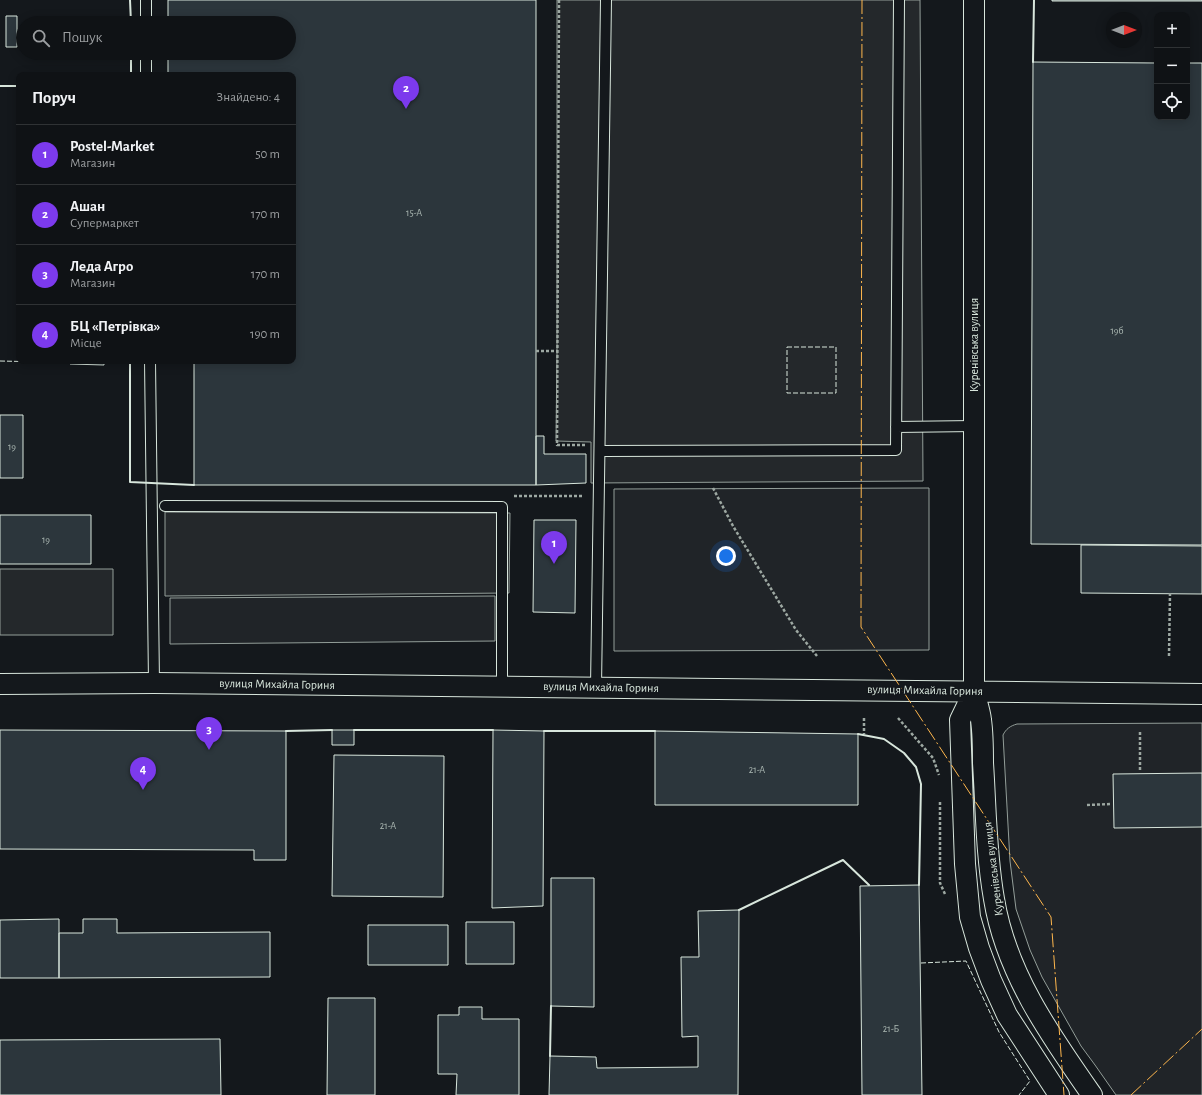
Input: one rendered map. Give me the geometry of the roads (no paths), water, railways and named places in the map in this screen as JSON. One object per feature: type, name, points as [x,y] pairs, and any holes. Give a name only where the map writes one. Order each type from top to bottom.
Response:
[{"type":"street","name":"Куренівська вулиця","points":[[974,0],[974,691],[981,720],[990,867],[994,899],[1001,931],[1014,966],[1028,997],[1054,1041],[1092,1095]]},
{"type":"street","name":"вулиця Михайла Гориня","points":[[0,684],[154,683],[1202,694]]},
{"type":"street","name":"Куренівська вулиця","points":[[974,691],[960,720],[964,864],[970,917],[979,948],[991,980],[1007,1015],[1059,1095]]},
{"type":"lane","points":[[146,0],[146,16]]},
{"type":"lane","points":[[596,687],[606,0]]},
{"type":"lane","points":[[600,451],[896,450],[899,0]]},
{"type":"lane","points":[[146,60],[146,72]]},
{"type":"lane","points":[[150,364],[154,683]]},
{"type":"lane","points":[[896,427],[974,426]]},
{"type":"lane","points":[[165,506],[502,507],[502,686]]},
{"type":"place","name":"Ашан","points":[[406,109]]},
{"type":"place","name":"Postel-Market","points":[[554,564]]},
{"type":"place","name":"Леда Агро","points":[[209,750]]},
{"type":"place","name":"БЦ «Петрівка»","points":[[143,790]]}]
